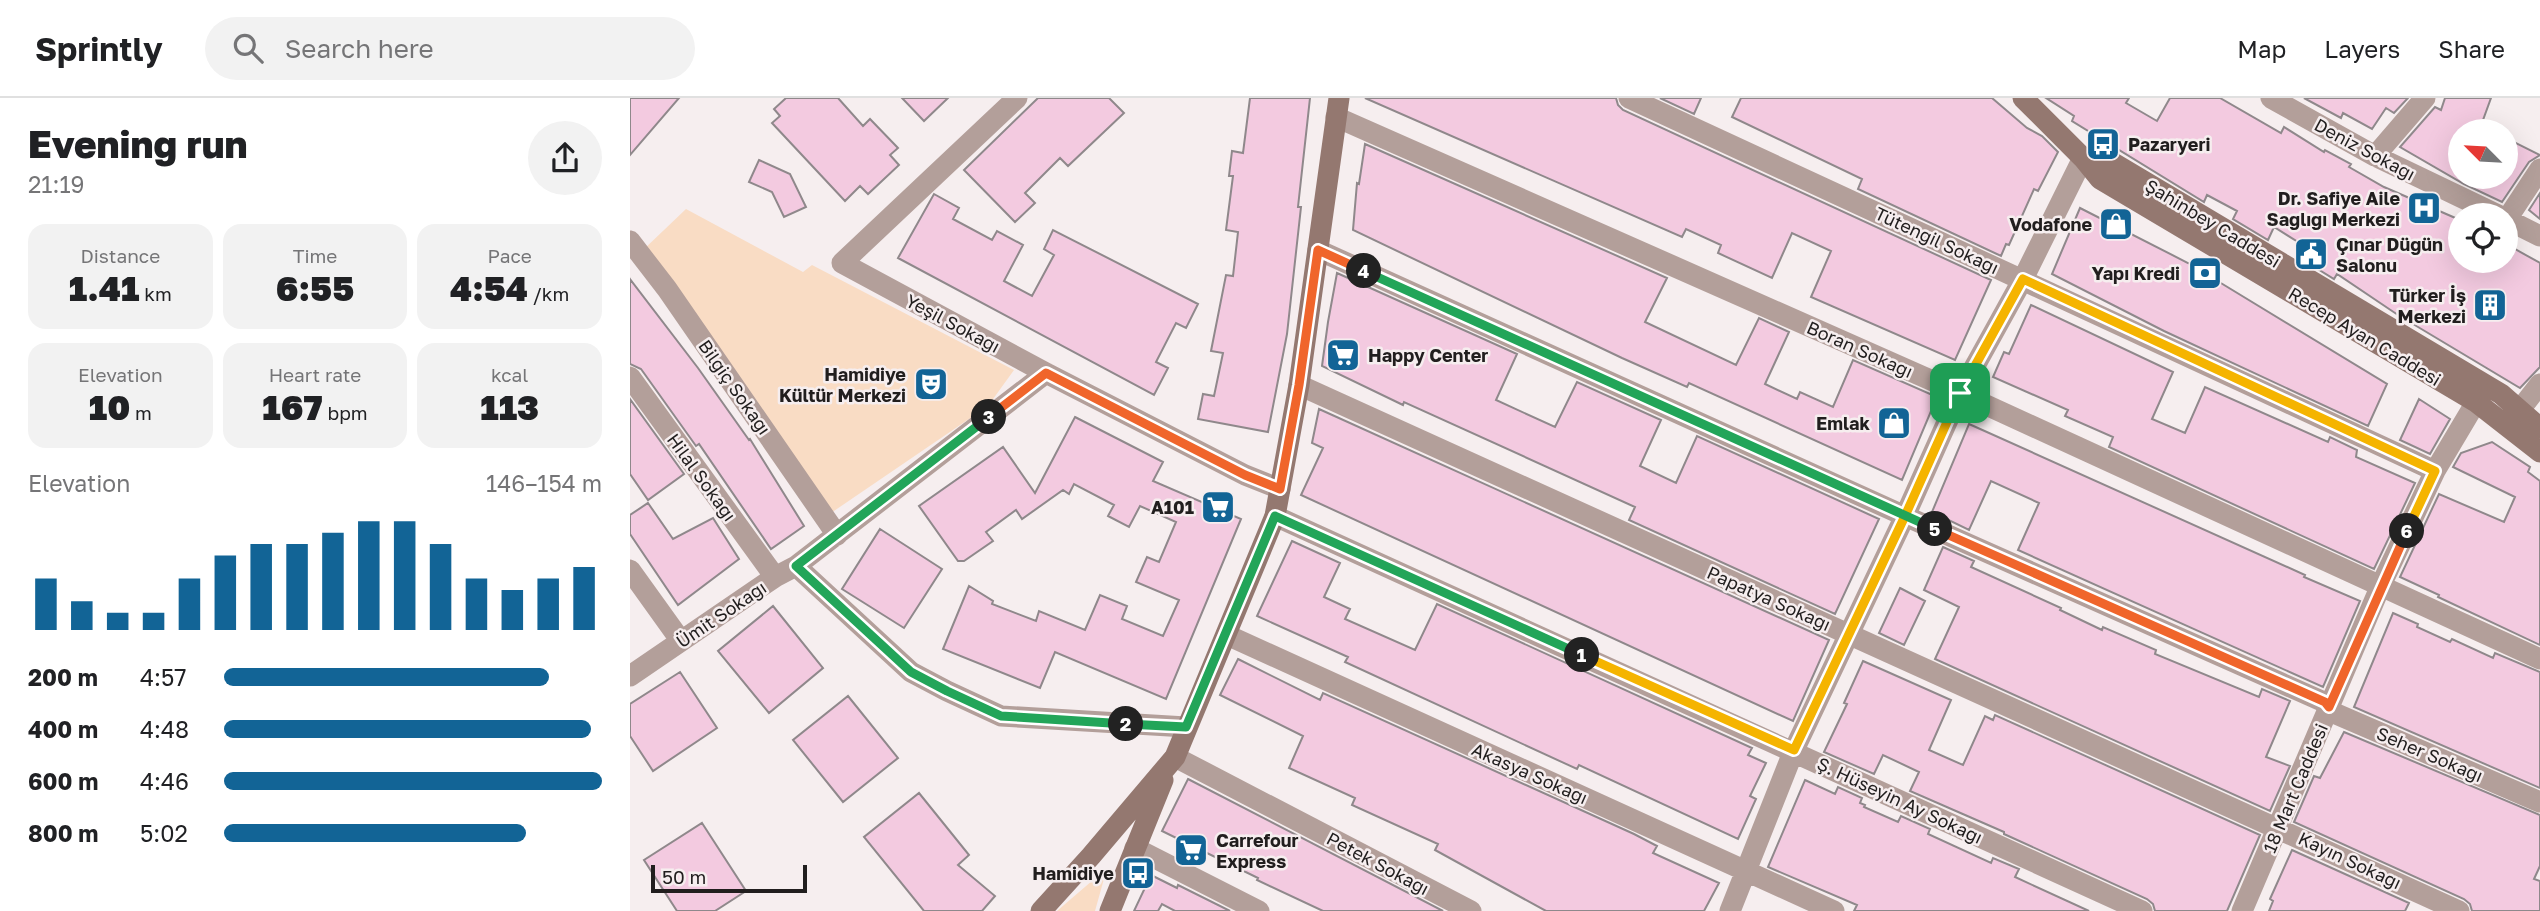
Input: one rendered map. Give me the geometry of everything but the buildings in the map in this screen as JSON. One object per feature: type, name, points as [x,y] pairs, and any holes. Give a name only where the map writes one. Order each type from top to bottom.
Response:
[{"type":"main road","points":[[2023,98],[2082,158]]},
{"type":"main road","points":[[1110,911],[1275,516],[1299,385],[1337,108]]},
{"type":"main road","name":"Recep Ayan Caddesi","points":[[2082,158],[2100,179],[2476,402],[2540,452]]},
{"type":"main road","name":"Şahinbey Caddesi","points":[[2082,158],[2105,158],[2501,394],[2540,428]]},
{"type":"main road","name":"Şahinbey Caddesi","points":[[2476,402],[2519,411]]},
{"type":"main road","points":[[1041,911],[1175,757]]},
{"type":"main road","points":[[1091,856],[1101,854],[1119,863],[1123,877]]},
{"type":"street","name":"Yeşil Sokağı","points":[[1017,98],[842,263],[1046,373],[1245,475],[1280,489]]},
{"type":"street","name":"Tütengil Sokağı","points":[[1629,98],[2435,471]]},
{"type":"street","name":"Deniz Sokağı","points":[[2271,98],[2375,156],[2473,203]]},
{"type":"street","points":[[2375,156],[2425,98]]},
{"type":"street","name":"Boran Sokağı","points":[[1337,108],[2540,659]]},
{"type":"street","points":[[1730,911],[1794,750],[1960,393],[2023,279],[2082,158]]},
{"type":"street","points":[[2517,203],[2540,169]]},
{"type":"street","points":[[2518,225],[2540,236]]},
{"type":"street","name":"Bilgiç Sokağı","points":[[630,241],[667,289],[837,535]]},
{"type":"street","name":"Seher Sokağı","points":[[1318,250],[2327,704],[2334,713],[2540,802]]},
{"type":"street","name":"Ümit Sokağı","points":[[630,676],[775,577],[796,566],[1046,373]]},
{"type":"street","name":"Hilal Sokağı","points":[[630,377],[775,577]]},
{"type":"street","points":[[2519,411],[2540,384]]},
{"type":"street","name":"Papatya Sokağı","points":[[1299,385],[2278,828]]},
{"type":"street","name":"18 Mart Caddesi","points":[[2242,911],[2327,704],[2381,585],[2435,471],[2476,402]]},
{"type":"street","name":"Ş. Hüseyin Ay Sokağı","points":[[1275,516],[2143,911]]},
{"type":"street","points":[[796,566],[911,672],[1001,716],[1186,727]]},
{"type":"street","points":[[630,570],[681,641]]},
{"type":"street","name":"Akasya Sokağı","points":[[1227,635],[1834,911]]},
{"type":"street","name":"Petek Sokağı","points":[[1175,757],[1471,911]]},
{"type":"street","name":"Kayın Sokağı","points":[[2278,828],[2459,911]]},
{"type":"street","points":[[1135,848],[1259,911]]},
{"type":"shaded area","points":[[686,209],[803,272],[812,265],[1014,370],[988,406],[831,513],[642,251]]},
{"type":"shaded area","points":[[1107,868],[1095,911],[1057,911]]},
{"type":"place","name":"Pazaryeri","points":[[2103,144]]},
{"type":"place","name":"Dr. Safiye Aile Sağlığı Merkezi","points":[[2424,208]]},
{"type":"place","name":"Vodafone","points":[[2116,224]]},
{"type":"place","name":"Çınar Düğün Salonu","points":[[2311,254]]},
{"type":"place","name":"Yapı Kredi","points":[[2205,273]]},
{"type":"place","name":"Türker İş Merkezi","points":[[2490,305]]},
{"type":"place","name":"Happy Center","points":[[1343,355]]},
{"type":"place","name":"Hamidiye Kültür Merkezi","points":[[931,384]]},
{"type":"place","name":"Emlak","points":[[1894,423]]},
{"type":"place","name":"A101","points":[[1218,507]]},
{"type":"place","name":"Carrefour Express","points":[[1191,850]]},
{"type":"place","name":"Hamidiye","points":[[1138,873]]},
{"type":"route","points":[[1960,393],[1905,516],[1794,750],[1275,516],[1186,727],[1001,716],[911,672],[796,566],[1046,373],[1245,475],[1280,489],[1299,385],[1318,250],[1905,516],[2325,702],[2329,707],[2381,585],[2435,471],[2023,279],[1960,393]]}]
